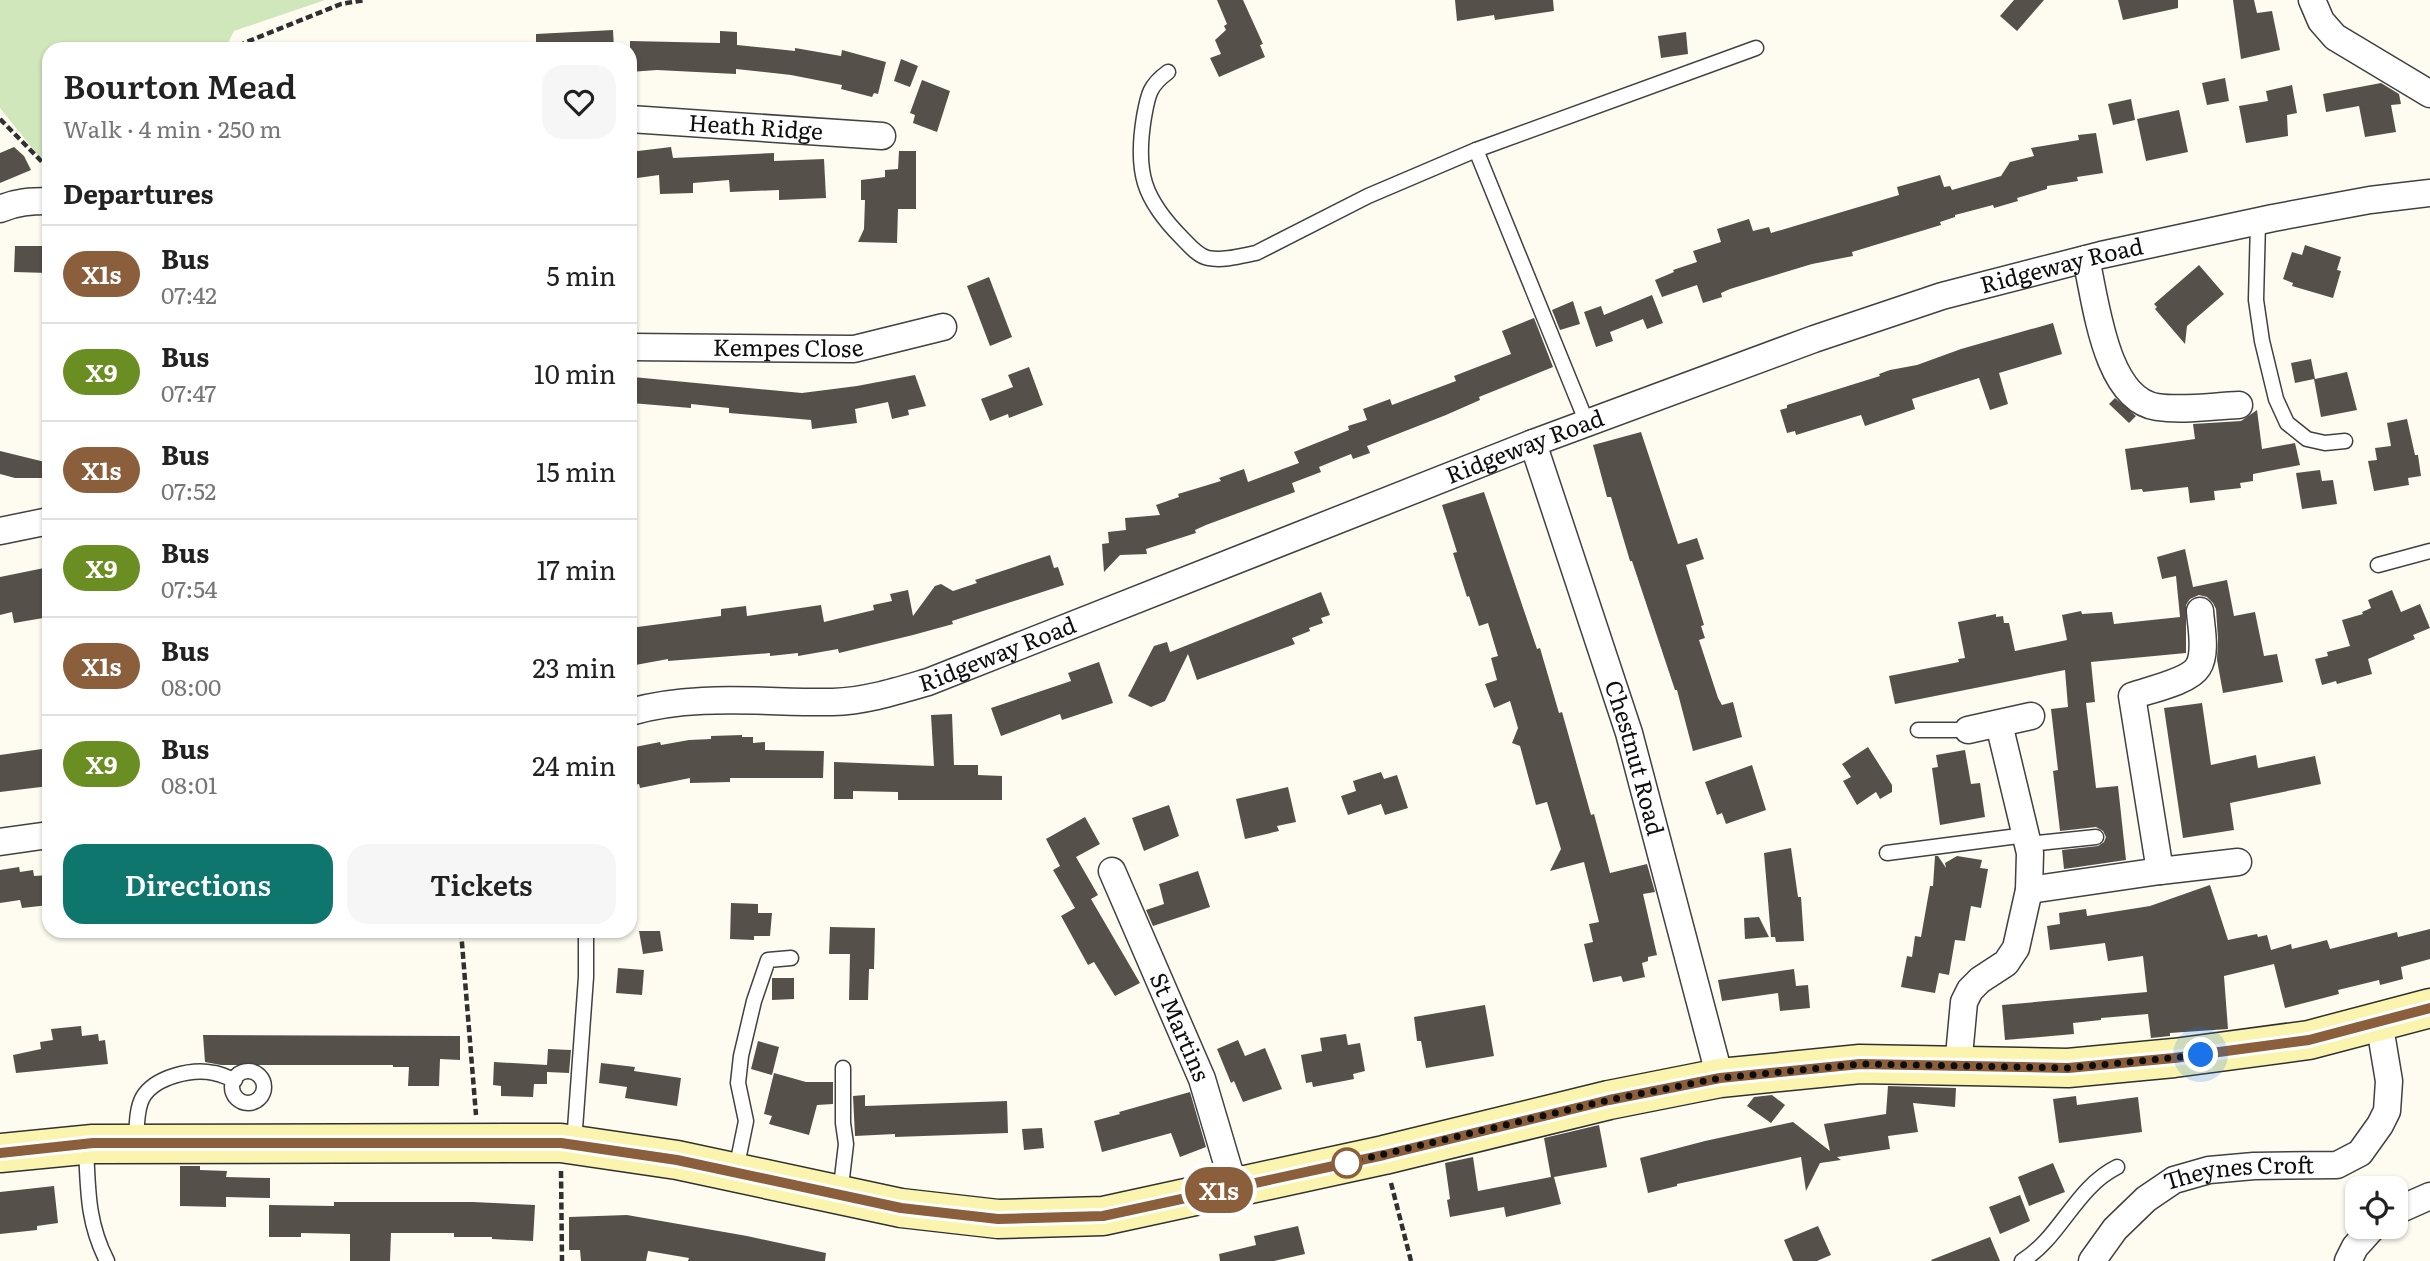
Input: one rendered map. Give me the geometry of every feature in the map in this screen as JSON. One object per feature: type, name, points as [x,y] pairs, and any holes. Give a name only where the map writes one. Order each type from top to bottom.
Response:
[{"type":"street","points":[[2312,0],[2321,21],[2335,37],[2430,94]]},
{"type":"street","name":"Heath Ridge","points":[[637,120],[881,136]]},
{"type":"street","name":"Ridgeway Road","points":[[637,711],[725,699],[834,702],[873,697],[928,682],[1387,503],[1533,443],[1814,339],[1942,296],[2086,259],[2258,222],[2370,200],[2430,193]]},
{"type":"street","points":[[0,209],[12,204],[42,202]]},
{"type":"street","points":[[2086,259],[2105,341],[2121,383],[2135,398],[2156,407],[2239,405]]},
{"type":"street","name":"Kempes Close","points":[[637,347],[854,349],[943,327]]},
{"type":"street","name":"Chestnut Road","points":[[1533,443],[1629,733],[1720,1078]]},
{"type":"street","points":[[0,531],[35,532]]},
{"type":"street","points":[[2160,871],[2132,696],[2187,677],[2199,666],[2202,649],[2200,611]]},
{"type":"street","points":[[1968,730],[2031,716]]},
{"type":"street","points":[[1958,1067],[1964,1002],[1970,990],[2006,963],[2016,948],[2029,890],[2027,839],[1999,724]]},
{"type":"street","points":[[0,842],[42,836]]},
{"type":"street","points":[[2029,890],[2238,862]]},
{"type":"street","name":"St Martins","points":[[1112,871],[1202,1079],[1234,1187]]},
{"type":"street","points":[[0,1153],[86,1144],[136,1143],[567,1144],[665,1157],[901,1208],[998,1219],[1103,1216],[1384,1155],[1609,1100],[1720,1078],[1860,1064],[2068,1068],[2174,1058],[2309,1040],[2430,1008]]},
{"type":"street","name":"Theynes Croft","points":[[2092,1261],[2115,1229],[2146,1199],[2174,1180],[2209,1170],[2254,1166],[2337,1166],[2360,1153],[2387,1111],[2389,1081],[2379,1021]]},
{"type":"street","points":[[2408,1206],[2430,1196]]},
{"type":"street","points":[[2348,1261],[2362,1239]]},
{"type":"lane","points":[[1168,72],[1153,83],[1147,100],[1140,142],[1140,169],[1149,195],[1166,222],[1197,253],[1206,258],[1238,257],[1256,253],[1368,196],[1476,150],[1756,48]]},
{"type":"lane","points":[[1476,150],[1587,423]]},
{"type":"lane","points":[[2258,222],[2256,300],[2262,341],[2276,399],[2287,424],[2307,439],[2325,443],[2345,441]]},
{"type":"lane","points":[[2378,565],[2430,551]]},
{"type":"lane","points":[[1918,730],[1968,730]]},
{"type":"lane","points":[[1887,853],[2027,839],[2096,837]]},
{"type":"lane","points":[[567,1144],[584,1002],[586,938]]},
{"type":"lane","points":[[736,1172],[747,1121],[738,1083],[741,1056],[754,1001],[768,960],[791,958]]},
{"type":"lane","points":[[840,1195],[846,1144],[843,1124],[843,1068]]},
{"type":"lane","points":[[136,1143],[138,1116],[143,1098],[156,1085],[194,1071],[214,1073],[235,1080]]},
{"type":"lane","points":[[86,1144],[89,1213],[96,1239],[107,1261]]},
{"type":"lane","points":[[2022,1261],[2038,1249],[2091,1185],[2117,1167]]},
{"type":"path","points":[[246,42],[341,4],[365,0]]},
{"type":"path","points":[[0,119],[42,162]]},
{"type":"path","points":[[462,938],[477,1123]]},
{"type":"path","points":[[562,1261],[567,1144]]},
{"type":"path","points":[[1384,1155],[1411,1261]]},
{"type":"green space","points":[[0,0],[325,0],[234,31],[228,42],[42,42],[40,158],[0,108]]},
{"type":"building","points":[[1217,0],[1243,0],[1263,44],[1260,45],[1265,57],[1219,77],[1210,58],[1221,54],[1215,40],[1226,30],[1224,26],[1227,24]]},
{"type":"building","points":[[1455,0],[1553,0],[1554,11],[1495,20],[1494,15],[1457,21]]},
{"type":"building","points":[[2014,0],[2044,0],[2017,31],[2000,16]]},
{"type":"building","points":[[2118,0],[2178,0],[2178,8],[2123,20]]},
{"type":"building","points":[[2233,0],[2254,0],[2257,13],[2272,11],[2280,50],[2241,59]]},
{"type":"building","points":[[613,30],[614,42],[536,42],[536,34]]},
{"type":"building","points":[[720,31],[737,32],[737,45],[795,51],[795,48],[841,56],[842,50],[886,62],[878,94],[874,93],[872,97],[841,89],[842,85],[791,75],[736,69],[736,74],[637,71],[637,42],[630,41],[720,43]]},
{"type":"building","points":[[1686,32],[1688,54],[1661,58],[1658,36]]},
{"type":"building","points":[[901,59],[918,66],[910,87],[894,81]]},
{"type":"building","points":[[2225,78],[2229,101],[2207,105],[2202,83]]},
{"type":"building","points":[[922,80],[950,91],[937,132],[913,123],[915,115],[910,113]]},
{"type":"building","points":[[2381,83],[2399,94],[2401,104],[2391,105],[2396,132],[2365,137],[2359,106],[2326,112],[2323,94]]},
{"type":"building","points":[[2292,85],[2297,113],[2287,115],[2288,136],[2246,143],[2239,106],[2268,101],[2266,91]]},
{"type":"building","points":[[2131,99],[2135,120],[2113,125],[2108,104]]},
{"type":"building","points":[[2179,110],[2188,152],[2146,161],[2137,119]]},
{"type":"building","points":[[2096,133],[2103,173],[2077,177],[2078,181],[2047,186],[2047,189],[1994,208],[1993,205],[1955,215],[1940,222],[1941,225],[1852,252],[1853,256],[1812,264],[1730,289],[1721,293],[1722,297],[1703,303],[1697,285],[1662,297],[1655,280],[1674,272],[1673,270],[1697,262],[1693,251],[1721,242],[1717,229],[1749,219],[1753,231],[1769,227],[1771,233],[1899,195],[1897,187],[1940,175],[1944,187],[1950,186],[1952,190],[2001,176],[2010,162],[2034,156],[2031,148],[2079,140],[2078,135]]},
{"type":"building","points":[[14,147],[24,156],[31,170],[0,183],[0,153]]},
{"type":"building","points":[[671,147],[673,158],[774,153],[774,161],[824,159],[826,198],[779,200],[779,190],[730,192],[729,180],[693,183],[693,193],[660,194],[659,175],[637,178],[637,151]]},
{"type":"building","points":[[899,151],[916,151],[916,209],[898,209],[897,243],[858,242],[864,229],[865,200],[861,200],[861,180],[885,177],[885,170],[898,169]]},
{"type":"building","points":[[2305,245],[2341,257],[2337,270],[2341,271],[2333,298],[2292,286],[2293,283],[2283,279],[2292,252],[2302,255]]},
{"type":"building","points":[[15,246],[42,246],[42,273],[14,272]]},
{"type":"building","points":[[2199,265],[2224,294],[2187,326],[2185,344],[2155,309],[2157,307],[2154,304]]},
{"type":"building","points":[[989,277],[1012,337],[990,346],[967,286]]},
{"type":"building","points":[[1652,295],[1663,323],[1647,329],[1643,319],[1610,332],[1613,341],[1596,347],[1584,312],[1601,306],[1604,315]]},
{"type":"building","points":[[1573,301],[1580,324],[1560,330],[1552,310]]},
{"type":"building","points":[[1534,318],[1553,367],[1479,397],[1480,400],[1446,415],[1367,446],[1370,453],[1353,459],[1351,454],[1319,467],[1321,472],[1292,483],[1295,492],[1206,525],[1195,530],[1196,533],[1146,549],[1147,554],[1120,555],[1104,572],[1102,544],[1109,543],[1108,532],[1126,530],[1125,518],[1160,515],[1156,505],[1179,497],[1178,494],[1221,481],[1219,478],[1244,469],[1248,482],[1299,463],[1294,452],[1349,430],[1348,426],[1367,420],[1363,409],[1390,399],[1392,405],[1456,381],[1454,376],[1511,354],[1502,331]]},
{"type":"building","points":[[2053,323],[2062,354],[1999,373],[2008,404],[1990,410],[1979,378],[1912,399],[1915,409],[1865,426],[1861,415],[1796,435],[1795,431],[1787,433],[1780,410],[1787,408],[1787,405],[1880,376],[1879,374],[1890,370],[1917,365],[1961,349]]},
{"type":"building","points":[[2311,359],[2315,379],[2347,372],[2357,410],[2321,417],[2314,379],[2295,383],[2291,363]]},
{"type":"building","points":[[1029,367],[1043,405],[1009,418],[1008,414],[990,421],[981,399],[1013,387],[1008,375]]},
{"type":"building","points":[[915,375],[926,406],[908,410],[909,415],[892,419],[888,402],[855,409],[857,423],[812,429],[811,420],[729,413],[729,408],[691,404],[691,408],[637,404],[637,377],[802,393]]},
{"type":"building","points":[[2115,398],[2136,416],[2129,423],[2109,404]]},
{"type":"building","points":[[2257,410],[2262,449],[2295,443],[2300,465],[2253,474],[2253,481],[2240,483],[2241,488],[2214,491],[2215,500],[2190,503],[2188,487],[2143,492],[2142,489],[2131,490],[2125,449],[2195,439],[2193,424],[2241,421]]},
{"type":"building","points":[[2407,419],[2421,476],[2408,478],[2409,485],[2374,491],[2368,461],[2377,460],[2375,448],[2391,446],[2387,423]]},
{"type":"building","points":[[1641,432],[1678,544],[1697,538],[1704,559],[1686,565],[1704,625],[1701,626],[1705,638],[1699,640],[1718,698],[1722,705],[1733,702],[1742,737],[1693,751],[1677,690],[1630,561],[1611,497],[1607,497],[1593,445]]},
{"type":"building","points":[[0,451],[42,461],[42,478],[15,478],[0,474]]},
{"type":"building","points":[[2320,470],[2322,481],[2333,480],[2337,504],[2302,509],[2296,473]]},
{"type":"building","points":[[1484,492],[1537,649],[1540,648],[1559,713],[1562,712],[1610,873],[1647,864],[1655,892],[1643,894],[1657,955],[1648,957],[1648,961],[1642,963],[1645,977],[1623,982],[1621,976],[1593,982],[1584,944],[1593,942],[1589,924],[1599,922],[1584,862],[1550,871],[1561,849],[1547,802],[1536,805],[1520,746],[1512,743],[1518,728],[1510,701],[1494,708],[1485,684],[1497,680],[1491,658],[1498,656],[1488,623],[1479,626],[1469,596],[1467,597],[1453,553],[1457,552],[1442,505]]},
{"type":"building","points":[[2185,549],[2193,587],[2227,580],[2234,616],[2255,612],[2264,656],[2277,654],[2283,682],[2223,693],[2217,660],[2216,609],[2207,597],[2199,595],[2190,599],[2186,605],[2186,653],[2091,662],[2095,702],[2086,703],[2096,788],[2118,786],[2126,860],[2064,869],[2062,850],[2098,846],[2106,837],[2103,831],[2096,827],[2060,831],[2053,771],[2058,770],[2051,709],[2068,707],[2065,670],[1895,704],[1889,676],[1959,662],[1958,659],[1965,658],[1958,622],[1996,614],[1996,617],[2003,616],[2004,623],[2009,623],[2015,651],[2067,640],[2062,615],[2081,611],[2082,614],[2112,612],[2114,624],[2180,617],[2176,576],[2162,579],[2157,557]]},
{"type":"building","points":[[1050,555],[1054,568],[1058,567],[1064,585],[952,621],[953,624],[839,653],[838,649],[798,656],[798,653],[770,656],[770,653],[668,659],[637,665],[637,627],[721,616],[721,609],[746,606],[747,616],[821,605],[824,622],[874,610],[873,605],[892,601],[890,594],[908,590],[913,616],[935,586],[941,584],[953,591],[977,583],[975,580]]},
{"type":"building","points":[[42,568],[42,618],[14,623],[12,612],[0,615],[0,577]]},
{"type":"building","points":[[2392,590],[2401,612],[2420,604],[2430,628],[2413,635],[2415,639],[2368,659],[2372,674],[2337,684],[2336,681],[2322,685],[2315,659],[2328,656],[2327,652],[2350,646],[2342,620],[2363,614],[2362,612],[2371,608],[2368,600]]},
{"type":"building","points":[[1321,592],[1330,615],[1321,618],[1323,623],[1309,628],[1310,631],[1292,638],[1295,644],[1197,680],[1188,654],[1165,701],[1151,707],[1128,696],[1154,646],[1167,642],[1170,652]]},
{"type":"building","points":[[1099,662],[1113,703],[1062,720],[1060,714],[1001,736],[991,708],[1071,681],[1068,673]]},
{"type":"building","points":[[2202,703],[2211,765],[2256,755],[2258,768],[2315,756],[2321,784],[2230,803],[2234,830],[2183,838],[2164,708]]},
{"type":"building","points":[[952,714],[954,765],[978,765],[978,775],[1002,776],[1002,800],[898,800],[898,792],[853,791],[853,799],[834,799],[834,762],[934,766],[931,715]]},
{"type":"building","points":[[711,736],[753,737],[753,743],[765,742],[765,750],[824,751],[823,778],[730,778],[730,782],[690,783],[690,778],[640,788],[637,784],[637,747],[660,742],[661,745],[711,739]]},
{"type":"building","points":[[1868,747],[1892,785],[1892,792],[1880,799],[1876,792],[1857,805],[1843,781],[1851,777],[1842,764]]},
{"type":"building","points":[[42,749],[42,787],[0,792],[0,755]]},
{"type":"building","points":[[1965,750],[1971,784],[1980,783],[1985,817],[1940,825],[1932,768],[1938,767],[1936,755]]},
{"type":"building","points":[[1752,765],[1766,810],[1726,824],[1722,813],[1717,815],[1705,782]]},
{"type":"building","points":[[1381,772],[1384,779],[1397,775],[1408,808],[1385,815],[1381,804],[1348,815],[1341,796],[1356,791],[1353,781]]},
{"type":"building","points":[[1288,787],[1296,822],[1277,826],[1279,831],[1245,839],[1236,799]]},
{"type":"building","points":[[1169,805],[1179,836],[1144,851],[1132,818]]},
{"type":"building","points":[[1085,817],[1100,844],[1076,857],[1098,895],[1091,899],[1140,983],[1115,996],[1094,962],[1088,965],[1061,916],[1075,908],[1053,870],[1060,866],[1046,839]]},
{"type":"building","points":[[1791,848],[1798,897],[1801,897],[1804,941],[1776,942],[1775,937],[1771,937],[1764,853]]},
{"type":"building","points":[[1935,856],[1938,856],[1946,868],[1945,863],[1957,856],[1982,860],[1980,868],[1988,869],[1981,908],[1971,906],[1965,941],[1955,940],[1949,975],[1939,973],[1935,993],[1901,987],[1907,956],[1912,957],[1915,936],[1921,937],[1930,886],[1933,886]]},
{"type":"building","points":[[19,867],[20,872],[33,870],[34,876],[42,875],[42,906],[22,908],[20,900],[0,903],[0,870]]},
{"type":"building","points":[[1198,871],[1210,907],[1153,926],[1146,910],[1164,904],[1159,884]]},
{"type":"building","points":[[2210,885],[2228,940],[2257,934],[2258,937],[2267,935],[2271,950],[2291,944],[2292,949],[2327,940],[2330,949],[2397,932],[2398,937],[2430,929],[2430,959],[2401,967],[2403,979],[2380,985],[2379,980],[2338,990],[2339,994],[2285,1008],[2274,964],[2224,976],[2228,1029],[2170,1033],[2170,1036],[2151,1038],[2148,1014],[2073,1023],[2074,1034],[2005,1040],[2002,1005],[2147,992],[2143,956],[2108,961],[2105,943],[2050,950],[2047,926],[2060,924],[2059,913],[2086,909],[2087,916],[2150,906]]},
{"type":"building","points":[[731,903],[758,904],[758,913],[772,913],[770,936],[754,936],[754,940],[730,939]]},
{"type":"building","points":[[1759,917],[1769,937],[1745,939],[1744,918]]},
{"type":"building","points":[[830,927],[875,928],[874,969],[869,969],[868,1000],[849,1000],[850,954],[829,954]]},
{"type":"building","points":[[639,931],[660,931],[663,951],[643,954]]},
{"type":"building","points":[[618,968],[644,970],[642,995],[616,993]]},
{"type":"building","points":[[1794,969],[1796,986],[1808,985],[1810,1008],[1780,1011],[1778,993],[1722,1001],[1718,980]]},
{"type":"building","points":[[772,978],[794,978],[794,999],[772,1000]]},
{"type":"building","points":[[1485,1005],[1494,1056],[1426,1068],[1421,1041],[1417,1041],[1414,1017]]},
{"type":"building","points":[[81,1026],[82,1036],[98,1034],[99,1041],[105,1040],[108,1064],[16,1073],[13,1055],[41,1049],[40,1042],[53,1040],[51,1029]]},
{"type":"building","points":[[1346,1034],[1348,1045],[1360,1043],[1365,1071],[1353,1074],[1354,1079],[1313,1087],[1312,1082],[1306,1083],[1301,1055],[1322,1051],[1320,1038]]},
{"type":"building","points":[[203,1035],[460,1036],[460,1060],[440,1059],[439,1086],[408,1086],[409,1067],[393,1065],[221,1065],[205,1062]]},
{"type":"building","points":[[1238,1040],[1245,1056],[1265,1048],[1282,1089],[1243,1102],[1234,1081],[1231,1083],[1217,1049]]},
{"type":"building","points":[[758,1041],[779,1047],[772,1075],[751,1069]]},
{"type":"building","points":[[548,1049],[571,1050],[569,1073],[547,1072],[547,1084],[534,1084],[533,1097],[501,1096],[501,1086],[493,1085],[494,1062],[547,1065]]},
{"type":"building","points":[[601,1063],[635,1067],[634,1071],[681,1078],[677,1106],[625,1098],[627,1087],[599,1083]]},
{"type":"building","points":[[774,1073],[806,1082],[833,1082],[833,1104],[817,1105],[809,1135],[769,1124],[772,1116],[764,1114]]},
{"type":"building","points":[[1888,1086],[1956,1088],[1955,1107],[1913,1103],[1918,1132],[1888,1136],[1890,1149],[1837,1157],[1841,1160],[1820,1163],[1806,1191],[1801,1157],[1677,1184],[1648,1193],[1640,1158],[1705,1141],[1793,1122],[1830,1151],[1824,1124],[1886,1114]]},
{"type":"building","points":[[1190,1092],[1206,1147],[1180,1157],[1171,1133],[1102,1152],[1094,1121]]},
{"type":"building","points":[[865,1095],[865,1106],[1007,1101],[1008,1133],[855,1136],[853,1096]]},
{"type":"building","points":[[1772,1095],[1785,1105],[1771,1123],[1747,1106],[1754,1097]]},
{"type":"building","points":[[2076,1096],[2077,1105],[2138,1097],[2142,1132],[2059,1143],[2053,1099]]},
{"type":"building","points":[[1599,1125],[1607,1167],[1554,1177],[1561,1204],[1506,1217],[1504,1207],[1450,1217],[1445,1163],[1473,1157],[1478,1191],[1551,1177],[1544,1138]]},
{"type":"building","points":[[1042,1128],[1044,1148],[1024,1150],[1022,1129]]},
{"type":"building","points":[[2053,1163],[2065,1192],[2029,1206],[2018,1177]]},
{"type":"building","points":[[180,1166],[200,1166],[200,1170],[227,1171],[226,1177],[270,1178],[270,1198],[226,1197],[226,1207],[180,1206]]},
{"type":"building","points":[[54,1186],[58,1223],[37,1226],[37,1230],[0,1234],[0,1192]]},
{"type":"building","points":[[2020,1195],[2030,1221],[2000,1234],[1989,1207]]},
{"type":"building","points":[[334,1202],[535,1205],[533,1241],[454,1237],[454,1233],[391,1233],[390,1261],[350,1261],[350,1234],[301,1233],[301,1237],[269,1237],[269,1205],[334,1206]]},
{"type":"building","points":[[627,1215],[826,1253],[825,1261],[688,1261],[689,1258],[648,1251],[646,1261],[581,1261],[580,1250],[569,1250],[569,1217]]},
{"type":"building","points":[[1298,1226],[1305,1254],[1274,1261],[1220,1261],[1219,1254],[1256,1245],[1254,1236]]},
{"type":"building","points":[[1818,1226],[1831,1255],[1817,1261],[1793,1261],[1784,1240]]},
{"type":"building","points":[[1990,1237],[2000,1261],[1931,1260]]},
{"type":"bus line","name":"X1s","points":[[0,1153],[93,1143],[561,1143],[677,1160],[901,1208],[998,1219],[1103,1216],[1384,1155],[1609,1100],[1720,1078],[1860,1064],[2068,1068],[2174,1058],[2309,1040],[2430,1008]]},
{"type":"route","points":[[1347,1163],[1609,1100],[1720,1078],[1860,1064],[2068,1068],[2201,1055]]}]
